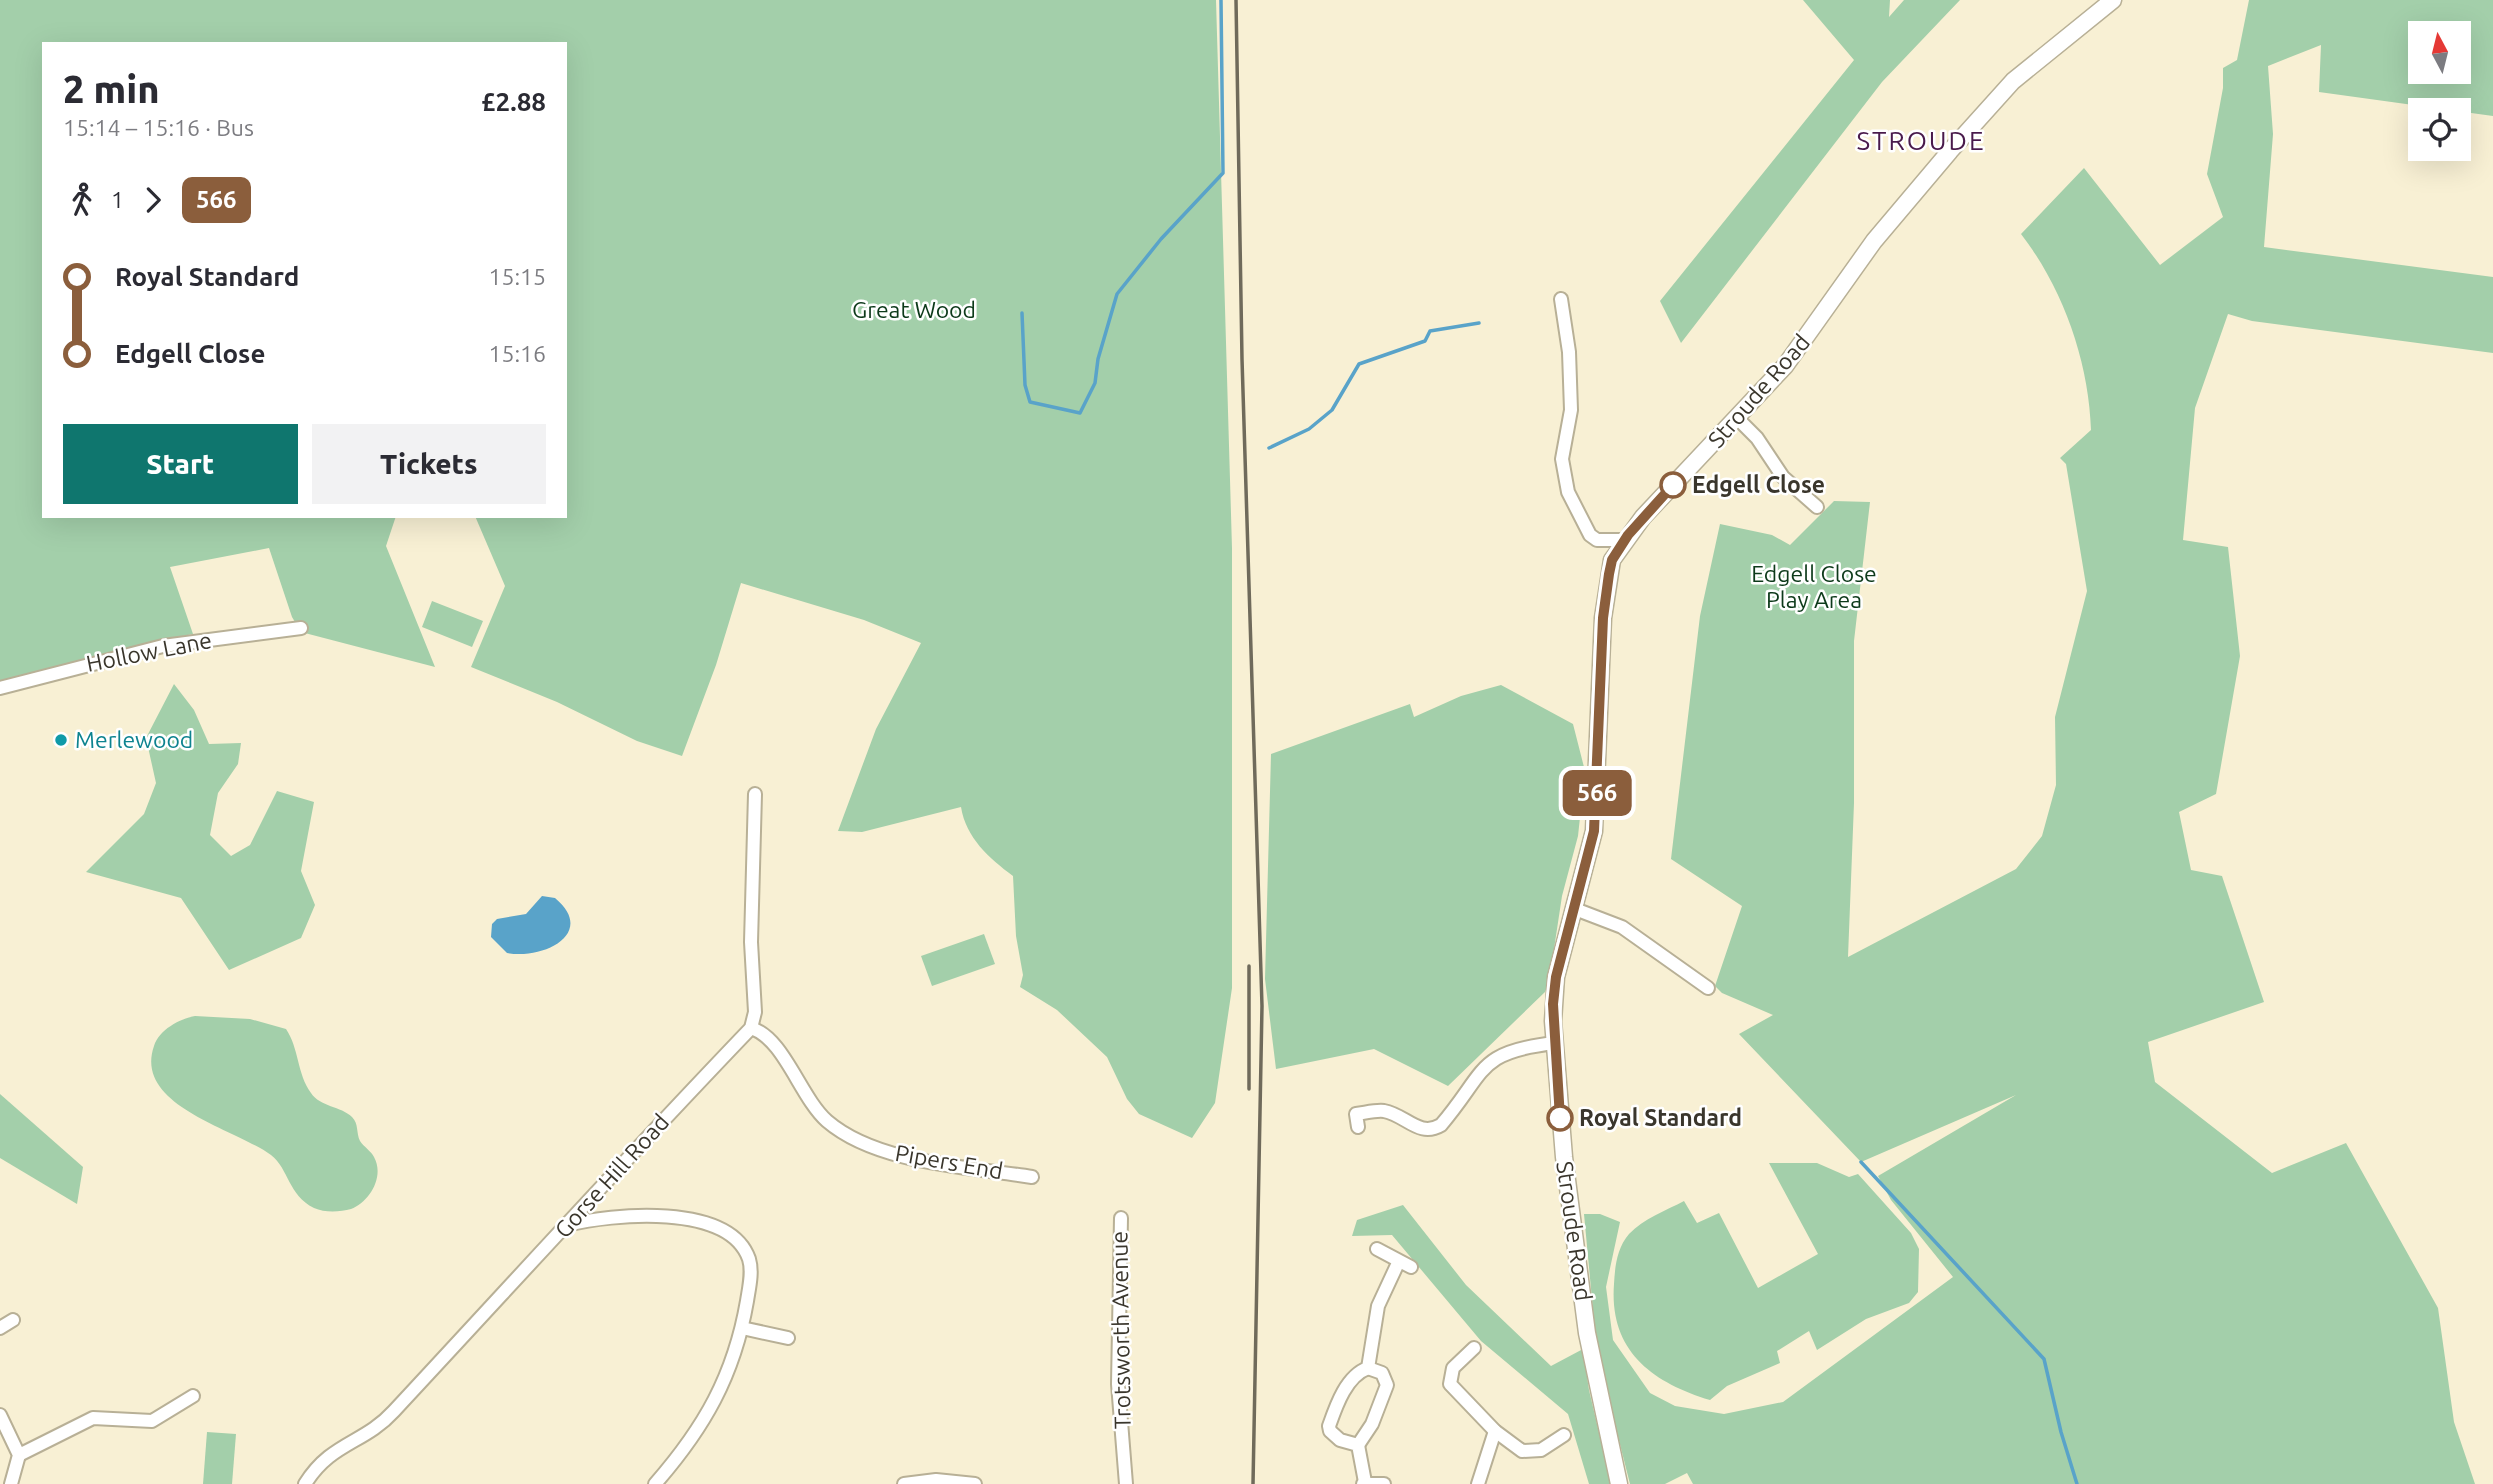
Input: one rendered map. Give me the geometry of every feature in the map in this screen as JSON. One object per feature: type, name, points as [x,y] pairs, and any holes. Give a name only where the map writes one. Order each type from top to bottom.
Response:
[{"type":"street","name":"Stroude Road","points":[[1619,1484],[1587,1333],[1564,1157],[1553,1021],[1556,977],[1594,831],[1603,618],[1612,560],[1643,517],[1738,419],[1793,355],[1874,241],[1950,151],[2013,81],[2113,0]]},
{"type":"street","points":[[1561,299],[1569,352],[1572,410],[1562,459],[1568,492],[1586,531],[1597,540],[1612,560]]},
{"type":"street","points":[[1738,419],[1758,438],[1783,477],[1817,507]]},
{"type":"street","points":[[1597,540],[1624,540]]},
{"type":"street","name":"Hollow Lane","points":[[0,688],[163,646],[301,628]]},
{"type":"street","points":[[751,1028],[755,1012],[751,942],[755,794]]},
{"type":"street","points":[[1575,909],[1622,927],[1708,988]]},
{"type":"street","name":"Pipers End","points":[[751,1028],[767,1035],[816,1110],[848,1134],[885,1150],[937,1164],[1032,1177]]},
{"type":"street","name":"Gorse Hill Road","points":[[305,1484],[325,1457],[387,1418],[567,1225],[597,1188],[751,1028]]},
{"type":"street","points":[[1358,1127],[1356,1114],[1384,1111],[1419,1128],[1434,1129],[1446,1119],[1477,1075],[1494,1058],[1517,1049],[1555,1044]]},
{"type":"street","points":[[567,1225],[637,1214],[684,1219],[726,1233],[749,1259],[750,1280],[742,1328],[709,1415],[654,1484]]},
{"type":"street","name":"Trotsworth Avenue","points":[[1121,1217],[1118,1384],[1126,1484]]},
{"type":"street","points":[[1368,1368],[1378,1306],[1405,1265],[1377,1249]]},
{"type":"street","points":[[0,1328],[13,1320]]},
{"type":"street","points":[[742,1328],[788,1338]]},
{"type":"street","points":[[1474,1348],[1453,1368],[1450,1384],[1495,1431],[1522,1451],[1541,1450],[1564,1435]]},
{"type":"street","points":[[1357,1445],[1340,1440],[1329,1431],[1329,1426],[1347,1387],[1357,1373],[1368,1368],[1382,1373],[1387,1385],[1368,1431],[1357,1445],[1364,1483],[1384,1484]]},
{"type":"street","points":[[19,1455],[93,1418],[152,1421],[193,1396]]},
{"type":"street","points":[[0,1415],[19,1455],[11,1484]]},
{"type":"street","points":[[1478,1484],[1495,1431]]},
{"type":"street","points":[[904,1484],[936,1480],[975,1484]]},
{"type":"green space","name":"Great Wood","points":[[0,0],[1216,0],[1232,548],[1232,988],[1215,1103],[1192,1138],[1139,1114],[1127,1099],[1107,1057],[1057,1010],[1020,987],[1023,975],[1016,936],[1013,876],[995,862],[973,838],[961,807],[862,832],[838,831],[876,729],[921,643],[864,620],[741,583],[716,665],[682,756],[637,741],[557,702],[471,667],[505,586],[476,518],[567,518],[567,42],[42,42],[42,518],[395,518],[386,546],[435,667],[301,632],[292,617],[269,548],[170,567],[193,634],[148,643],[0,683]]},
{"type":"green space","points":[[1803,0],[1890,0],[1889,17],[1904,0],[1960,0],[1882,82],[1681,343],[1660,301],[1854,60]]},
{"type":"green space","name":"Edgell Close Play Area","points":[[2249,0],[2493,0],[2493,116],[2471,113],[2471,98],[2408,98],[2408,104],[2319,92],[2321,45],[2268,66],[2273,134],[2264,247],[2493,277],[2493,353],[2252,321],[2228,314],[2195,408],[2183,540],[2228,547],[2240,656],[2216,794],[2179,812],[2191,870],[2222,876],[2264,1002],[2148,1042],[2155,1082],[2272,1173],[2346,1143],[2438,1308],[2454,1422],[2475,1484],[1693,1484],[1687,1473],[1665,1484],[1630,1484],[1597,1353],[1584,1214],[1600,1214],[1620,1222],[1606,1287],[1613,1340],[1650,1393],[1675,1406],[1724,1414],[1783,1402],[1953,1277],[1891,1200],[1878,1176],[2016,1095],[1861,1162],[1739,1034],[1773,1015],[1722,993],[1715,986],[1742,906],[1671,859],[1700,616],[1720,524],[1772,535],[1790,545],[1834,501],[1870,502],[1854,641],[1854,803],[1848,957],[2016,869],[2042,836],[2056,785],[2055,717],[2087,591],[2066,464],[2060,458],[2091,430],[2085,378],[2071,327],[2049,278],[2021,234],[2084,168],[2160,265],[2223,217],[2207,174],[2223,88],[2223,68],[2237,60]]},
{"type":"green space","points":[[432,601],[483,621],[472,647],[422,627]]},
{"type":"green space","points":[[174,684],[194,710],[209,744],[241,743],[238,764],[218,793],[210,835],[231,856],[250,845],[277,791],[314,802],[301,871],[315,905],[301,938],[229,970],[181,898],[86,872],[144,814],[156,783],[146,738]]},
{"type":"green space","points":[[1501,685],[1573,724],[1585,771],[1578,836],[1562,896],[1549,982],[1545,992],[1448,1086],[1374,1049],[1276,1069],[1265,979],[1271,754],[1410,704],[1414,717],[1461,696]]},
{"type":"green space","points":[[984,934],[995,964],[932,986],[921,956]]},
{"type":"green space","points":[[195,1016],[250,1019],[286,1029],[306,1086],[315,1098],[352,1117],[360,1141],[374,1157],[378,1173],[373,1188],[364,1201],[342,1211],[318,1210],[305,1203],[271,1155],[192,1113],[158,1085],[152,1067],[157,1040],[170,1026]]},
{"type":"green space","points":[[0,1094],[83,1167],[77,1204],[0,1158]]},
{"type":"green space","points":[[1769,1163],[1817,1163],[1849,1177],[1858,1174],[1911,1233],[1919,1249],[1918,1292],[1909,1303],[1866,1319],[1817,1350],[1809,1331],[1777,1351],[1780,1363],[1727,1386],[1710,1400],[1669,1384],[1652,1373],[1627,1345],[1614,1307],[1617,1258],[1629,1234],[1648,1219],[1684,1201],[1697,1223],[1719,1213],[1758,1288],[1818,1254]]},
{"type":"green space","points":[[1403,1205],[1466,1285],[1551,1366],[1583,1349],[1589,1390],[1611,1484],[1589,1484],[1568,1414],[1481,1341],[1392,1235],[1352,1236],[1357,1220]]},
{"type":"green space","points":[[207,1432],[236,1434],[232,1484],[203,1484]]},
{"type":"water","points":[[542,896],[555,898],[567,911],[570,922],[568,933],[550,948],[521,954],[507,953],[491,937],[492,924],[497,919],[526,914]]},
{"type":"waterway","points":[[1022,313],[1025,385],[1030,402],[1080,413],[1095,383],[1098,359],[1117,294],[1161,239],[1223,173],[1221,0]]},
{"type":"waterway","points":[[1269,448],[1309,429],[1332,410],[1359,364],[1425,341],[1430,331],[1479,323]]},
{"type":"waterway","points":[[1861,1162],[2044,1359],[2061,1432],[2077,1484]]},
{"type":"railway","points":[[1236,0],[1242,359],[1262,1006],[1253,1484]]},
{"type":"railway","points":[[1249,966],[1249,1089]]},
{"type":"bus line","name":"566","points":[[1560,1118],[1553,1004],[1556,977],[1594,831],[1605,596],[1612,560],[1628,535],[1673,485]]},
{"type":"place","name":"Edgell Close","points":[[1673,485]]},
{"type":"place","name":"Merlewood","points":[[61,740]]},
{"type":"place","name":"Royal Standard","points":[[1560,1118]]},
{"type":"district","name":"STROUDE","points":[[1921,141]]}]
